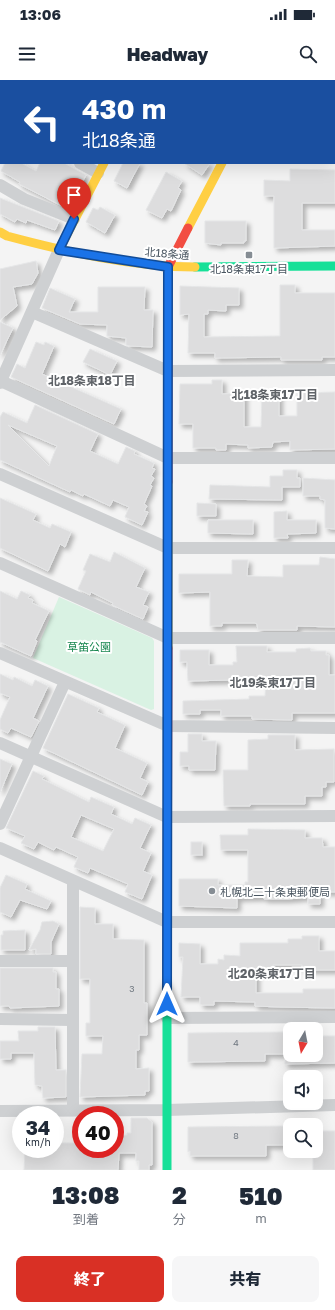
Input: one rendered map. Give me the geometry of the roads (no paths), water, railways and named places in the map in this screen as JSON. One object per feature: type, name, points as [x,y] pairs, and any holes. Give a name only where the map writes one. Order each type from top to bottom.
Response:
[{"type":"street","points":[[84,164],[101,168],[59,250],[0,382],[168,458],[335,458]]},
{"type":"street","points":[[167,1170],[168,267],[221,164]]},
{"type":"street","points":[[0,185],[24,199],[74,219]]},
{"type":"street","points":[[0,243],[4,234]]},
{"type":"street","name":"北18条通","points":[[4,234],[59,250],[168,267],[335,266]]},
{"type":"street","points":[[32,312],[168,371],[335,370]]},
{"type":"street","points":[[0,474],[168,548],[335,548]]},
{"type":"street","points":[[0,563],[168,638],[335,638]]},
{"type":"street","points":[[0,653],[168,726],[335,728]]},
{"type":"street","points":[[0,824],[30,756],[66,682]]},
{"type":"street","points":[[0,743],[167,817],[335,816]]},
{"type":"street","points":[[0,848],[167,922],[335,922]]},
{"type":"street","points":[[73,881],[73,1106]]},
{"type":"street","points":[[0,960],[73,961]]},
{"type":"street","points":[[167,1018],[335,1017]]},
{"type":"street","points":[[0,1019],[73,1020]]},
{"type":"street","points":[[124,1110],[335,1106]]},
{"type":"street","points":[[0,1111],[72,1110]]},
{"type":"place","name":"北18条東17丁目","points":[[249,255]]},
{"type":"place","name":"札幌北二十条東郵便局","points":[[212,891]]},
{"type":"district","name":"北18条東18丁目","points":[[92,380]]},
{"type":"district","name":"北18条東17丁目","points":[[275,394]]},
{"type":"district","name":"北19条東17丁目","points":[[273,682]]},
{"type":"district","name":"北20条東17丁目","points":[[272,973]]},
{"type":"park label","name":"草笛公園","points":[[89,646]]}]
